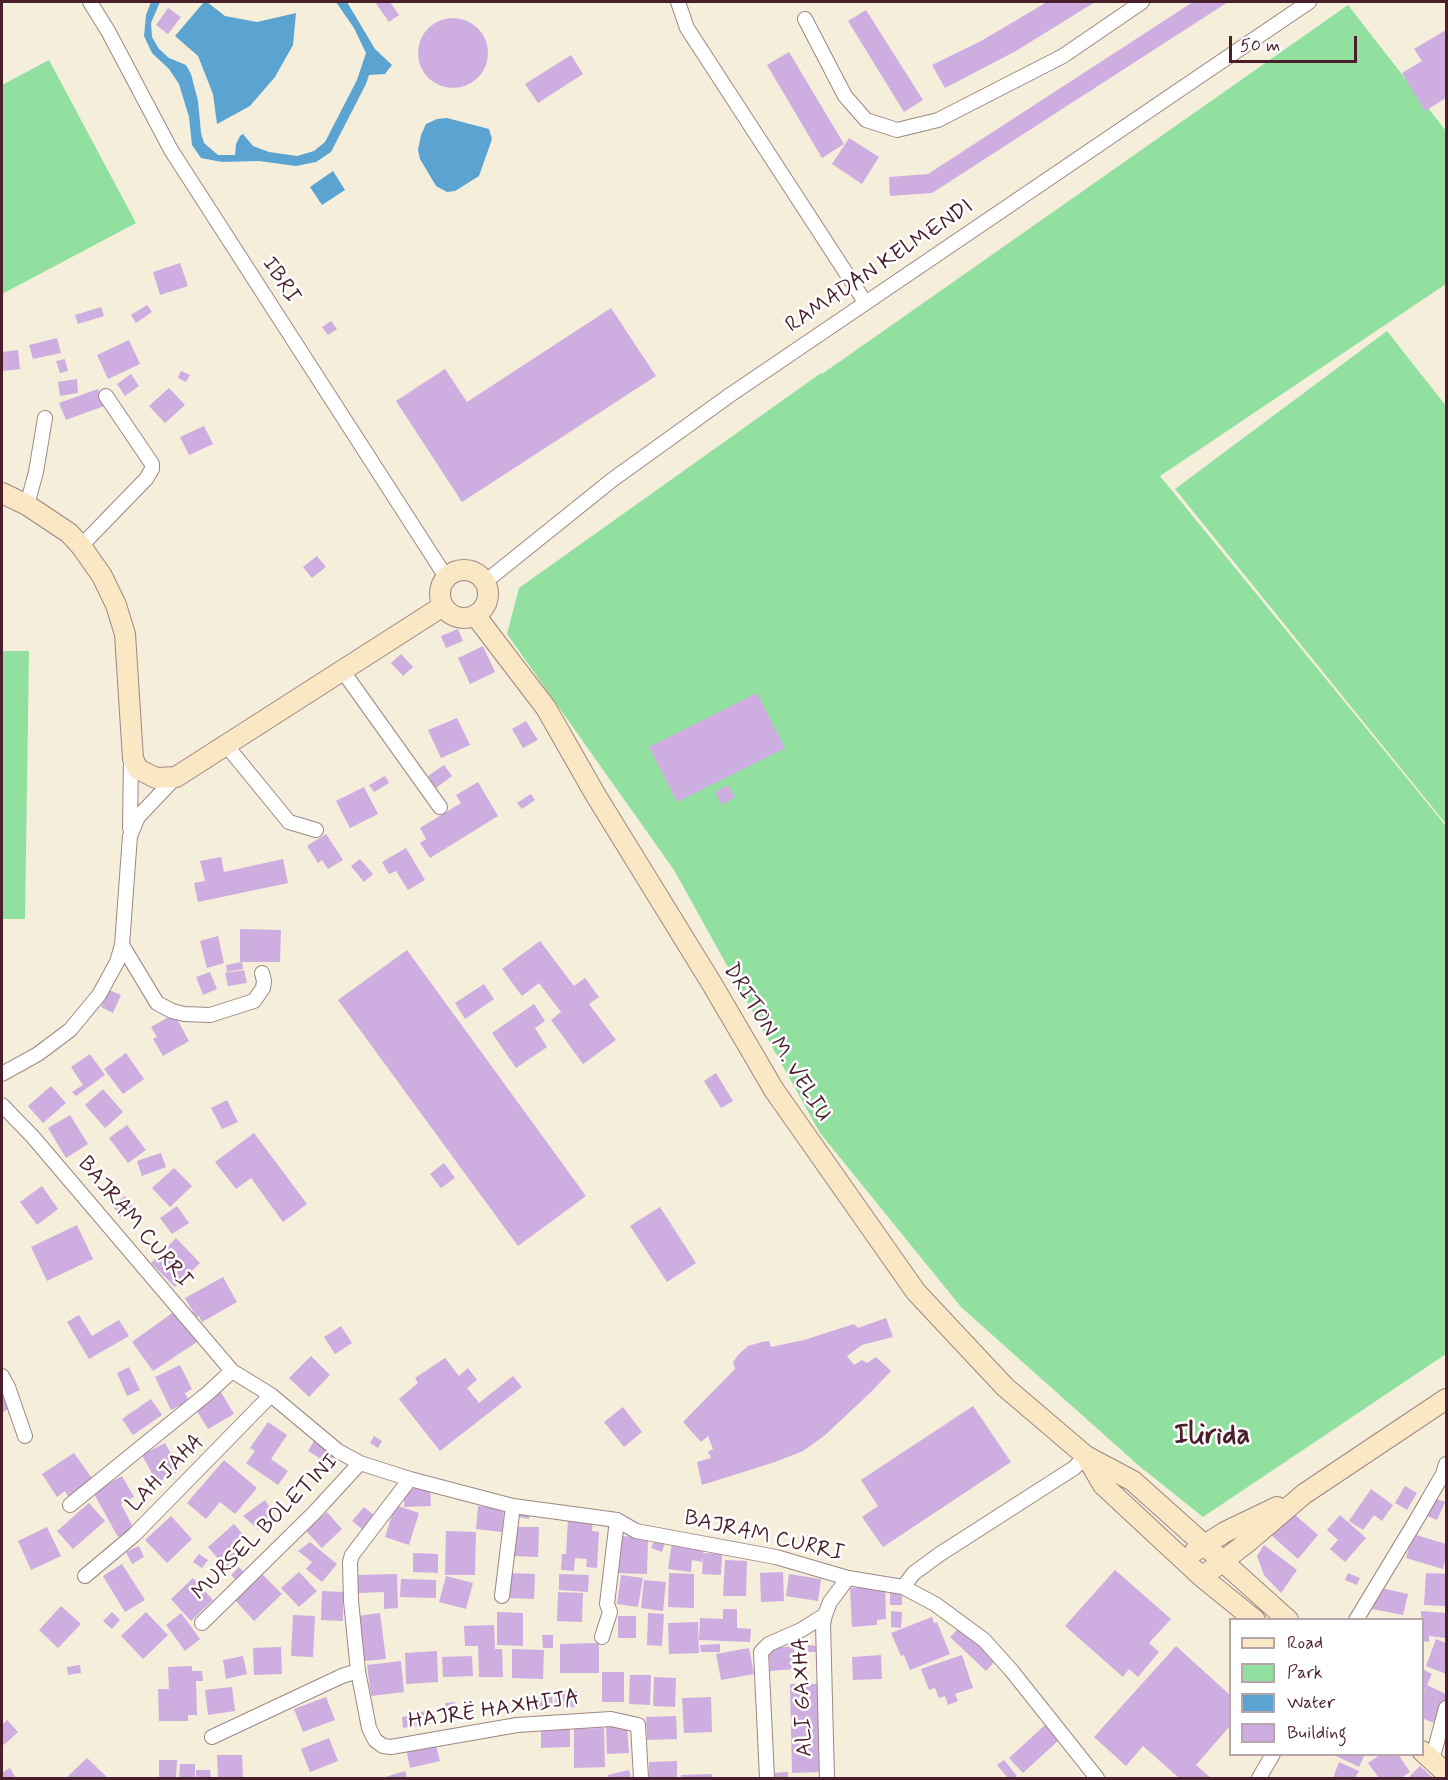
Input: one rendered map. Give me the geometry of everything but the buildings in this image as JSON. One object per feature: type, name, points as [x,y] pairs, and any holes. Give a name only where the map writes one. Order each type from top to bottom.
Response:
[{"type":"street","name":"IBRI","points":[[90,2],[108,31],[171,150],[446,577]]},
{"type":"street","points":[[678,2],[687,28],[865,302]]},
{"type":"street","points":[[805,19],[845,96],[866,120],[897,130],[938,120],[1063,56],[1142,2]]},
{"type":"street","name":"RAMADAN KELMENDI","points":[[485,582],[612,480],[865,302],[1309,2]]},
{"type":"street","points":[[81,546],[146,479],[152,469],[152,464],[106,396]]},
{"type":"street","points":[[27,505],[36,472],[45,418]]},
{"type":"street","points":[[2,493],[27,505],[69,533],[102,576],[116,605],[125,634],[133,759],[138,769],[156,778],[176,777]]},
{"type":"street","points":[[459,570],[467,570],[474,572],[485,582],[488,598],[485,605],[475,615],[460,618],[447,612],[443,606],[440,591],[446,577],[459,570]]},
{"type":"street","points":[[130,836],[138,817],[176,777],[443,606]]},
{"type":"street","name":"DRITON M. VELIU","points":[[475,615],[546,708],[595,794],[774,1090],[916,1292],[1005,1387],[1086,1456],[1133,1481],[1286,1618]]},
{"type":"street","points":[[342,670],[440,807]]},
{"type":"street","points":[[2,1074],[38,1054],[70,1030],[99,995],[117,962],[122,945],[130,836],[132,740]]},
{"type":"street","points":[[225,745],[289,822],[316,830]]},
{"type":"street","points":[[122,945],[157,1003],[184,1014],[210,1015],[254,1001],[263,988],[262,973]]},
{"type":"street","name":"BAJRAM CURRI","points":[[2,1105],[33,1137],[232,1371],[271,1395],[338,1451],[360,1463],[410,1479],[513,1506],[617,1520],[636,1532],[776,1557],[848,1578],[903,1587],[935,1604],[984,1640],[1011,1670],[1097,1779]]},
{"type":"street","points":[[70,1505],[208,1394],[232,1371]]},
{"type":"street","points":[[2,1376],[25,1436]]},
{"type":"street","name":"LAH JAHA","points":[[85,1576],[134,1535],[271,1395]]},
{"type":"street","points":[[1193,1568],[1213,1552],[1446,1400]]},
{"type":"street","points":[[903,1587],[914,1573],[940,1554],[1066,1474],[1086,1456]]},
{"type":"street","name":"DRITON M. VELIU","points":[[1086,1456],[1103,1485],[1193,1568],[1253,1618]]},
{"type":"street","name":"MURSEL BOLETINI","points":[[202,1623],[314,1513],[360,1463]]},
{"type":"street","points":[[1357,1618],[1422,1510],[1446,1464]]},
{"type":"street","name":"HAJRË HAXHIJA","points":[[410,1479],[352,1555],[350,1562],[351,1601],[358,1671],[369,1728],[375,1740],[383,1746],[398,1746],[517,1725],[611,1719],[638,1725],[641,1779]]},
{"type":"street","points":[[502,1596],[513,1506]]},
{"type":"street","points":[[602,1637],[609,1612],[607,1604],[617,1520]]},
{"type":"street","name":"ALI GAXHA","points":[[827,1779],[823,1624],[830,1602],[848,1578]]},
{"type":"street","name":"ALI GAXHA","points":[[767,1779],[761,1652],[769,1644],[807,1627],[825,1615]]},
{"type":"street","points":[[212,1737],[342,1676],[358,1671]]},
{"type":"street","points":[[1446,1708],[1427,1756],[1446,1773]]},
{"type":"street","points":[[1259,1779],[1272,1756]]},
{"type":"green space","points":[[1348,5],[1446,131],[1446,284],[1160,476],[1446,826],[1446,1354],[1203,1517],[1138,1465],[961,1307],[820,1133],[674,870],[507,634],[519,588],[821,373]]},
{"type":"green space","points":[[49,60],[136,223],[2,294],[2,85]]},
{"type":"green space","points":[[1387,331],[1446,406],[1446,824],[1175,489]]},
{"type":"green space","points":[[2,651],[29,651],[25,919],[2,919]]},
{"type":"water","points":[[151,2],[160,2],[151,23],[152,37],[159,49],[169,58],[186,65],[191,74],[198,101],[204,143],[218,155],[235,155],[236,144],[243,134],[253,146],[269,152],[297,156],[314,151],[325,142],[357,80],[366,53],[354,28],[336,2],[347,2],[375,49],[392,65],[385,74],[369,75],[331,152],[316,162],[296,166],[259,161],[222,162],[201,158],[192,145],[189,117],[179,84],[169,69],[152,53],[144,36],[146,15]]},
{"type":"water","points":[[204,2],[225,16],[257,22],[296,13],[293,45],[275,77],[250,106],[217,124],[213,94],[198,56],[175,36]]},
{"type":"water","points":[[447,118],[489,129],[492,139],[479,176],[455,191],[447,192],[436,186],[420,159],[418,150],[426,124]]},
{"type":"water","points":[[333,171],[345,190],[322,205],[310,187]]},
{"type":"district","name":"Ilirida","points":[[1212,1437]]}]
